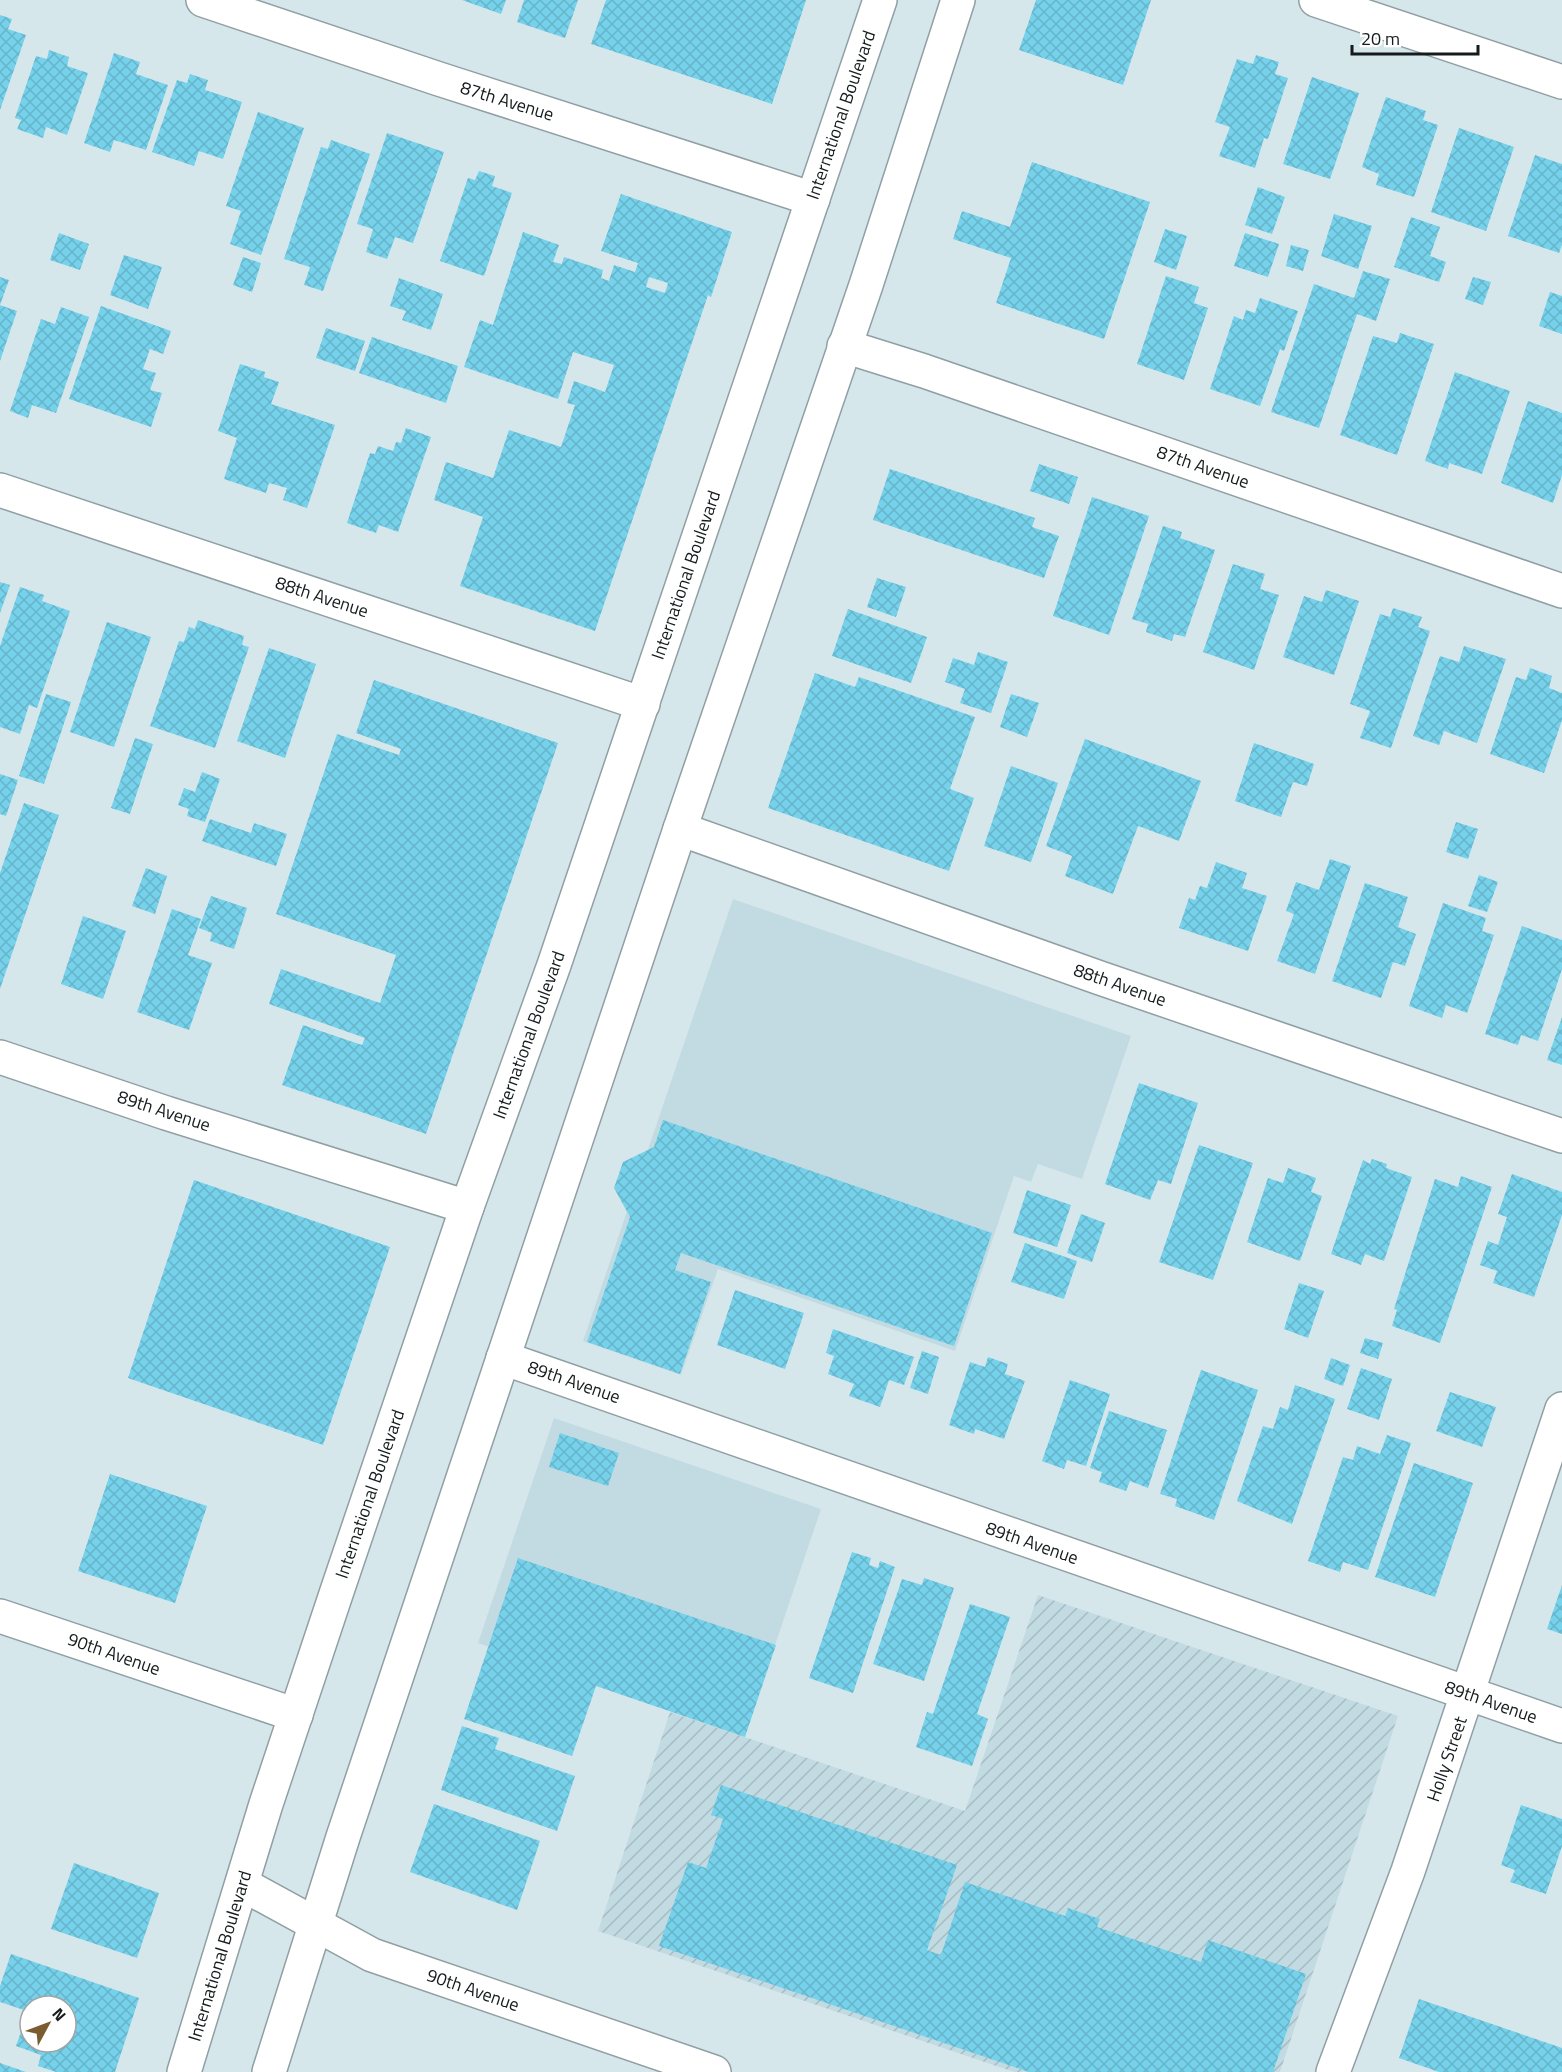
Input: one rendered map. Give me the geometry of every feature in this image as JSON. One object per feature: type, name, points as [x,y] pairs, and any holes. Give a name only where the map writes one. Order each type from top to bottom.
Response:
[{"type":"street","name":"87th Avenue","points":[[203,0],[439,79],[813,199]]},
{"type":"street","name":"International Boulevard","points":[[183,2072],[296,1715],[466,1207],[554,965],[880,0]]},
{"type":"street","points":[[269,2072],[503,1358],[680,829],[866,285],[958,0]]},
{"type":"street","points":[[1316,0],[1562,82]]},
{"type":"street","name":"87th Avenue","points":[[844,346],[935,375],[1562,591]]},
{"type":"street","name":"88th Avenue","points":[[0,490],[643,704]]},
{"type":"street","name":"88th Avenue","points":[[680,829],[1100,978],[1562,1136]]},
{"type":"street","name":"89th Avenue","points":[[0,1057],[166,1113],[466,1207]]},
{"type":"street","name":"89th Avenue","points":[[503,1358],[1562,1726]]},
{"type":"street","name":"Holly Street","points":[[1333,2072],[1408,1871],[1469,1695],[1562,1409]]},
{"type":"street","name":"90th Avenue","points":[[0,1616],[296,1715]]},
{"type":"street","name":"90th Avenue","points":[[242,1884],[372,1954],[409,1969],[714,2072]]},
{"type":"shaded area","points":[[733,899],[1131,1036],[1082,1179],[1038,1164],[1031,1182],[1014,1176],[955,1351],[718,1269],[681,1375],[583,1341]]},
{"type":"shaded area","points":[[554,1418],[821,1509],[744,1737],[478,1643]]},
{"type":"shaded area","points":[[1038,1595],[1398,1716],[1280,2072],[1014,2072],[598,1931],[670,1712],[965,1811]]},
{"type":"building","points":[[462,0],[506,0],[501,14]]},
{"type":"building","points":[[524,0],[578,0],[565,38],[517,22]]},
{"type":"building","points":[[606,0],[806,0],[772,104],[591,44]]},
{"type":"building","points":[[1036,0],[1151,0],[1123,85],[1019,50]]},
{"type":"building","points":[[0,15],[12,19],[8,29],[26,35],[0,110]]},
{"type":"building","points":[[49,50],[69,57],[67,66],[88,73],[67,135],[46,127],[43,138],[17,129],[21,120],[15,118],[36,56],[47,59]]},
{"type":"building","points":[[114,53],[140,62],[136,74],[168,85],[146,150],[114,140],[110,152],[84,143]]},
{"type":"building","points":[[1256,55],[1279,62],[1275,74],[1288,78],[1268,139],[1264,138],[1255,168],[1219,156],[1230,127],[1215,122],[1237,59],[1253,64]]},
{"type":"building","points":[[190,74],[208,80],[205,90],[242,102],[223,159],[199,151],[194,166],[152,152],[177,80],[187,83]]},
{"type":"building","points":[[1312,77],[1359,93],[1330,179],[1283,164]]},
{"type":"building","points":[[1386,97],[1426,111],[1423,120],[1438,125],[1414,197],[1376,185],[1379,174],[1362,167]]},
{"type":"building","points":[[258,112],[304,128],[261,255],[230,244],[241,211],[226,206]]},
{"type":"building","points":[[1459,128],[1514,147],[1486,231],[1431,212]]},
{"type":"building","points":[[387,133],[444,152],[413,243],[395,237],[387,259],[366,252],[373,229],[357,224]]},
{"type":"building","points":[[331,140],[370,154],[323,291],[304,285],[310,267],[284,259],[321,147],[328,149]]},
{"type":"building","points":[[1535,155],[1562,164],[1562,245],[1559,253],[1508,236]]},
{"type":"building","points":[[1032,162],[1150,202],[1104,339],[996,303],[1011,258],[953,239],[962,211],[1010,227]]},
{"type":"building","points":[[479,171],[495,176],[492,186],[512,193],[484,276],[440,261],[468,178],[475,180]]},
{"type":"building","points":[[1258,187],[1285,197],[1272,234],[1245,225]]},
{"type":"building","points":[[621,194],[732,232],[711,297],[708,295],[595,631],[460,586],[483,517],[434,500],[446,462],[493,478],[509,430],[561,447],[575,405],[567,403],[574,381],[605,392],[614,365],[573,352],[558,399],[464,367],[480,320],[493,325],[523,232],[559,245],[553,262],[562,264],[564,257],[603,270],[601,278],[609,281],[614,265],[635,272],[638,263],[601,251]],"holes":[[[649,277],[668,283],[665,293],[646,287]]]},
{"type":"building","points":[[1334,214],[1372,226],[1358,269],[1321,256]]},
{"type":"building","points":[[1411,217],[1440,227],[1430,256],[1446,262],[1439,282],[1394,267]]},
{"type":"building","points":[[1165,229],[1187,236],[1176,270],[1154,262]]},
{"type":"building","points":[[59,233],[89,244],[80,270],[50,260]]},
{"type":"building","points":[[1245,233],[1279,244],[1268,277],[1234,266]]},
{"type":"building","points":[[1291,245],[1309,250],[1303,271],[1286,266]]},
{"type":"building","points":[[124,255],[162,267],[148,309],[110,295]]},
{"type":"building","points":[[243,257],[261,263],[252,292],[233,285]]},
{"type":"building","points":[[1363,271],[1390,279],[1376,321],[1357,314],[1319,428],[1271,412],[1314,284],[1354,298]]},
{"type":"building","points":[[1166,276],[1199,287],[1194,303],[1208,308],[1184,380],[1137,364]]},
{"type":"building","points":[[0,277],[9,280],[0,305]]},
{"type":"building","points":[[1473,277],[1491,282],[1483,305],[1465,299]]},
{"type":"building","points":[[399,278],[443,294],[431,330],[402,320],[406,311],[390,306]]},
{"type":"building","points":[[1550,292],[1562,296],[1562,334],[1539,326]]},
{"type":"building","points":[[1260,298],[1298,311],[1284,351],[1280,349],[1260,406],[1210,389],[1234,316],[1243,320],[1246,310],[1255,313]]},
{"type":"building","points":[[0,305],[17,311],[0,361]]},
{"type":"building","points":[[101,306],[171,331],[163,354],[150,349],[143,369],[156,373],[150,390],[162,393],[151,427],[69,399]]},
{"type":"building","points":[[61,307],[89,317],[56,413],[32,405],[28,418],[10,411],[41,319],[55,324]]},
{"type":"building","points":[[326,328],[365,341],[355,371],[316,358]]},
{"type":"building","points":[[1400,333],[1434,344],[1397,455],[1340,435],[1373,336],[1397,343]]},
{"type":"building","points":[[372,337],[458,366],[446,403],[359,373]]},
{"type":"building","points":[[240,364],[265,372],[264,377],[279,382],[271,404],[335,425],[307,508],[283,500],[287,488],[269,483],[266,493],[224,479],[237,438],[218,431]]},
{"type":"building","points":[[1455,372],[1510,391],[1482,474],[1449,463],[1448,469],[1425,461]]},
{"type":"building","points":[[1528,401],[1562,413],[1562,475],[1553,503],[1501,483]]},
{"type":"building","points":[[406,428],[431,437],[398,532],[379,525],[376,533],[347,523],[370,453],[375,454],[378,446],[393,451],[396,442],[401,443]]},
{"type":"building","points":[[1039,464],[1078,477],[1069,504],[1030,491]]},
{"type":"building","points":[[890,469],[1035,518],[1032,527],[1059,536],[1044,578],[873,520]]},
{"type":"building","points":[[1092,497],[1149,516],[1109,635],[1053,616]]},
{"type":"building","points":[[1163,526],[1182,532],[1180,538],[1215,550],[1185,637],[1174,634],[1172,641],[1146,632],[1148,624],[1132,619]]},
{"type":"building","points":[[1233,564],[1265,574],[1260,589],[1279,595],[1254,670],[1203,652]]},
{"type":"building","points":[[877,578],[906,587],[896,617],[867,607]]},
{"type":"building","points":[[0,582],[10,585],[0,613]]},
{"type":"building","points":[[20,587],[44,595],[42,601],[70,611],[37,708],[29,705],[20,734],[0,727],[0,646]]},
{"type":"building","points":[[1326,590],[1359,601],[1334,675],[1283,657],[1304,596],[1322,602]]},
{"type":"building","points":[[1393,608],[1422,617],[1418,627],[1430,631],[1391,748],[1360,738],[1370,711],[1350,704],[1380,614],[1390,617]]},
{"type":"building","points":[[848,609],[927,637],[911,683],[832,656]]},
{"type":"building","points":[[198,620],[244,636],[242,645],[249,647],[215,748],[150,726],[179,641],[184,642],[189,627],[195,629]]},
{"type":"building","points":[[107,622],[151,637],[114,747],[70,732]]},
{"type":"building","points":[[1464,646],[1506,659],[1477,743],[1444,731],[1439,745],[1413,736],[1440,656],[1459,662]]},
{"type":"building","points":[[269,648],[316,664],[285,758],[237,741]]},
{"type":"building","points":[[978,652],[1008,662],[991,713],[960,703],[965,689],[945,682],[953,658],[974,665]]},
{"type":"building","points":[[1530,668],[1552,676],[1549,688],[1562,693],[1562,720],[1544,773],[1490,754],[1516,677],[1526,680]]},
{"type":"building","points":[[815,673],[855,687],[859,677],[975,717],[950,789],[974,798],[949,871],[768,808]]},
{"type":"building","points":[[374,680],[558,743],[426,1134],[282,1085],[303,1025],[362,1045],[365,1038],[269,1004],[281,969],[380,1003],[396,955],[276,914],[337,734],[399,755],[401,749],[356,733]]},
{"type":"building","points":[[46,694],[71,702],[44,784],[19,776]]},
{"type":"building","points":[[1011,694],[1039,703],[1027,737],[1000,727]]},
{"type":"building","points":[[135,738],[153,744],[130,814],[111,808]]},
{"type":"building","points":[[1085,739],[1201,781],[1179,841],[1138,826],[1113,894],[1065,876],[1072,856],[1046,846]]},
{"type":"building","points":[[1254,743],[1314,764],[1307,786],[1293,782],[1281,817],[1235,801]]},
{"type":"building","points":[[1011,766],[1058,783],[1031,862],[984,846]]},
{"type":"building","points":[[202,772],[220,779],[205,822],[187,816],[189,809],[178,805],[184,788],[195,792]]},
{"type":"building","points":[[0,774],[18,780],[6,816],[0,814]]},
{"type":"building","points":[[24,803],[59,815],[0,989],[0,873]]},
{"type":"building","points":[[210,819],[251,833],[254,823],[287,834],[276,866],[202,841]]},
{"type":"building","points":[[1456,822],[1478,829],[1468,859],[1446,852]]},
{"type":"building","points":[[1330,859],[1351,866],[1315,974],[1277,961],[1294,914],[1286,911],[1296,882],[1319,890]]},
{"type":"building","points":[[1216,862],[1247,873],[1242,888],[1267,896],[1248,951],[1179,928],[1189,898],[1195,900],[1200,886],[1207,888]]},
{"type":"building","points":[[146,868],[167,876],[155,914],[132,906]]},
{"type":"building","points":[[1479,875],[1498,882],[1487,912],[1468,906]]},
{"type":"building","points":[[1365,883],[1408,897],[1398,927],[1416,934],[1405,966],[1393,962],[1381,998],[1332,981]]},
{"type":"building","points":[[211,896],[247,908],[234,949],[210,941],[212,933],[199,928]]},
{"type":"building","points":[[1443,903],[1486,918],[1482,931],[1494,935],[1467,1013],[1446,1005],[1442,1018],[1409,1006]]},
{"type":"building","points":[[172,909],[201,919],[188,955],[212,963],[189,1030],[137,1012]]},
{"type":"building","points":[[83,916],[126,931],[103,999],[61,984]]},
{"type":"building","points":[[1522,926],[1562,940],[1562,969],[1538,1041],[1521,1035],[1518,1045],[1485,1034]]},
{"type":"building","points":[[1562,1017],[1562,1065],[1547,1060]]},
{"type":"building","points":[[1139,1083],[1198,1103],[1171,1184],[1158,1180],[1150,1200],[1105,1184]]},
{"type":"building","points":[[663,1120],[992,1233],[954,1346],[681,1253],[675,1270],[711,1282],[680,1374],[587,1342],[630,1217],[614,1188],[623,1162],[654,1147]]},
{"type":"building","points":[[1199,1145],[1253,1163],[1213,1280],[1159,1262]]},
{"type":"building","points":[[1372,1159],[1387,1164],[1386,1168],[1412,1177],[1384,1261],[1365,1254],[1361,1265],[1331,1254],[1363,1160],[1370,1164]]},
{"type":"building","points":[[1288,1168],[1316,1178],[1311,1192],[1322,1196],[1300,1261],[1247,1242],[1268,1178],[1283,1183]]},
{"type":"building","points":[[1512,1174],[1562,1192],[1562,1215],[1534,1297],[1493,1283],[1497,1271],[1480,1265],[1488,1241],[1498,1245],[1507,1217],[1498,1214]]},
{"type":"building","points":[[1461,1176],[1492,1187],[1440,1343],[1392,1326],[1397,1310],[1394,1309],[1435,1179],[1458,1187]]},
{"type":"building","points":[[194,1180],[390,1247],[323,1445],[128,1378]]},
{"type":"building","points":[[1027,1190],[1071,1205],[1057,1247],[1013,1233]]},
{"type":"building","points":[[1081,1214],[1105,1223],[1092,1262],[1067,1253]]},
{"type":"building","points":[[1025,1243],[1077,1261],[1064,1299],[1011,1282]]},
{"type":"building","points":[[1299,1283],[1324,1291],[1308,1338],[1284,1329]]},
{"type":"building","points":[[735,1290],[804,1313],[785,1369],[717,1345]]},
{"type":"building","points":[[833,1329],[914,1357],[904,1385],[889,1380],[880,1407],[849,1396],[854,1384],[828,1374],[834,1356],[826,1353]]},
{"type":"building","points":[[1365,1338],[1383,1343],[1378,1359],[1360,1353]]},
{"type":"building","points":[[922,1351],[939,1357],[928,1394],[910,1388]]},
{"type":"building","points":[[988,1357],[1008,1364],[1005,1374],[1025,1381],[1004,1439],[975,1429],[974,1434],[949,1425],[970,1362],[985,1367]]},
{"type":"building","points":[[1331,1358],[1350,1365],[1343,1386],[1324,1379]]},
{"type":"building","points":[[1361,1368],[1392,1379],[1379,1420],[1347,1409]]},
{"type":"building","points":[[1201,1370],[1258,1390],[1214,1520],[1175,1506],[1177,1499],[1160,1494]]},
{"type":"building","points":[[1070,1380],[1110,1394],[1086,1466],[1067,1460],[1064,1469],[1042,1461]]},
{"type":"building","points":[[1295,1385],[1335,1399],[1292,1524],[1237,1501],[1263,1426],[1273,1429],[1280,1407],[1288,1410]]},
{"type":"building","points":[[1450,1392],[1496,1407],[1482,1447],[1436,1431]]},
{"type":"building","points":[[1109,1411],[1167,1430],[1148,1488],[1130,1481],[1126,1491],[1099,1482],[1102,1472],[1090,1468]]},
{"type":"building","points":[[560,1433],[619,1453],[608,1486],[549,1467]]},
{"type":"building","points":[[1387,1435],[1411,1443],[1368,1570],[1343,1562],[1340,1572],[1308,1561],[1343,1457],[1353,1460],[1357,1446],[1380,1454]]},
{"type":"building","points":[[1414,1463],[1473,1483],[1435,1597],[1375,1577]]},
{"type":"building","points":[[110,1474],[207,1506],[175,1603],[78,1571]]},
{"type":"building","points":[[852,1552],[871,1558],[869,1565],[878,1568],[880,1561],[895,1567],[853,1693],[809,1678]]},
{"type":"building","points":[[518,1558],[776,1645],[745,1737],[596,1686],[572,1756],[464,1719]]},
{"type":"building","points":[[924,1578],[954,1588],[924,1681],[873,1664],[902,1579],[922,1585]]},
{"type":"building","points":[[1562,1585],[1562,1634],[1547,1629]]},
{"type":"building","points":[[970,1604],[1010,1617],[977,1714],[988,1719],[972,1766],[916,1747],[927,1712],[933,1714]]},
{"type":"building","points":[[462,1726],[499,1738],[495,1749],[575,1776],[557,1831],[441,1790]]},
{"type":"building","points":[[721,1785],[957,1865],[927,1950],[941,1955],[965,1882],[1065,1916],[1068,1908],[1100,1919],[1097,1927],[1201,1962],[1208,1940],[1306,1974],[1273,2072],[1029,2072],[659,1946],[688,1862],[706,1868],[723,1819],[711,1815]]},
{"type":"building","points":[[434,1804],[540,1841],[517,1910],[410,1872]]},
{"type":"building","points":[[1521,1805],[1562,1819],[1562,1846],[1546,1894],[1510,1882],[1515,1870],[1501,1865]]},
{"type":"building","points":[[74,1863],[159,1893],[137,1958],[51,1929]]},
{"type":"building","points":[[11,1954],[139,1998],[115,2072],[56,2072],[38,2066],[41,2055],[38,2054],[78,2054],[78,1994],[18,1994],[18,2008],[0,2002],[0,1986]]},
{"type":"building","points":[[1419,1999],[1562,2048],[1562,2072],[1439,2072],[1399,2058]]},
{"type":"building","points":[[0,2063],[26,2072],[0,2072]]}]
